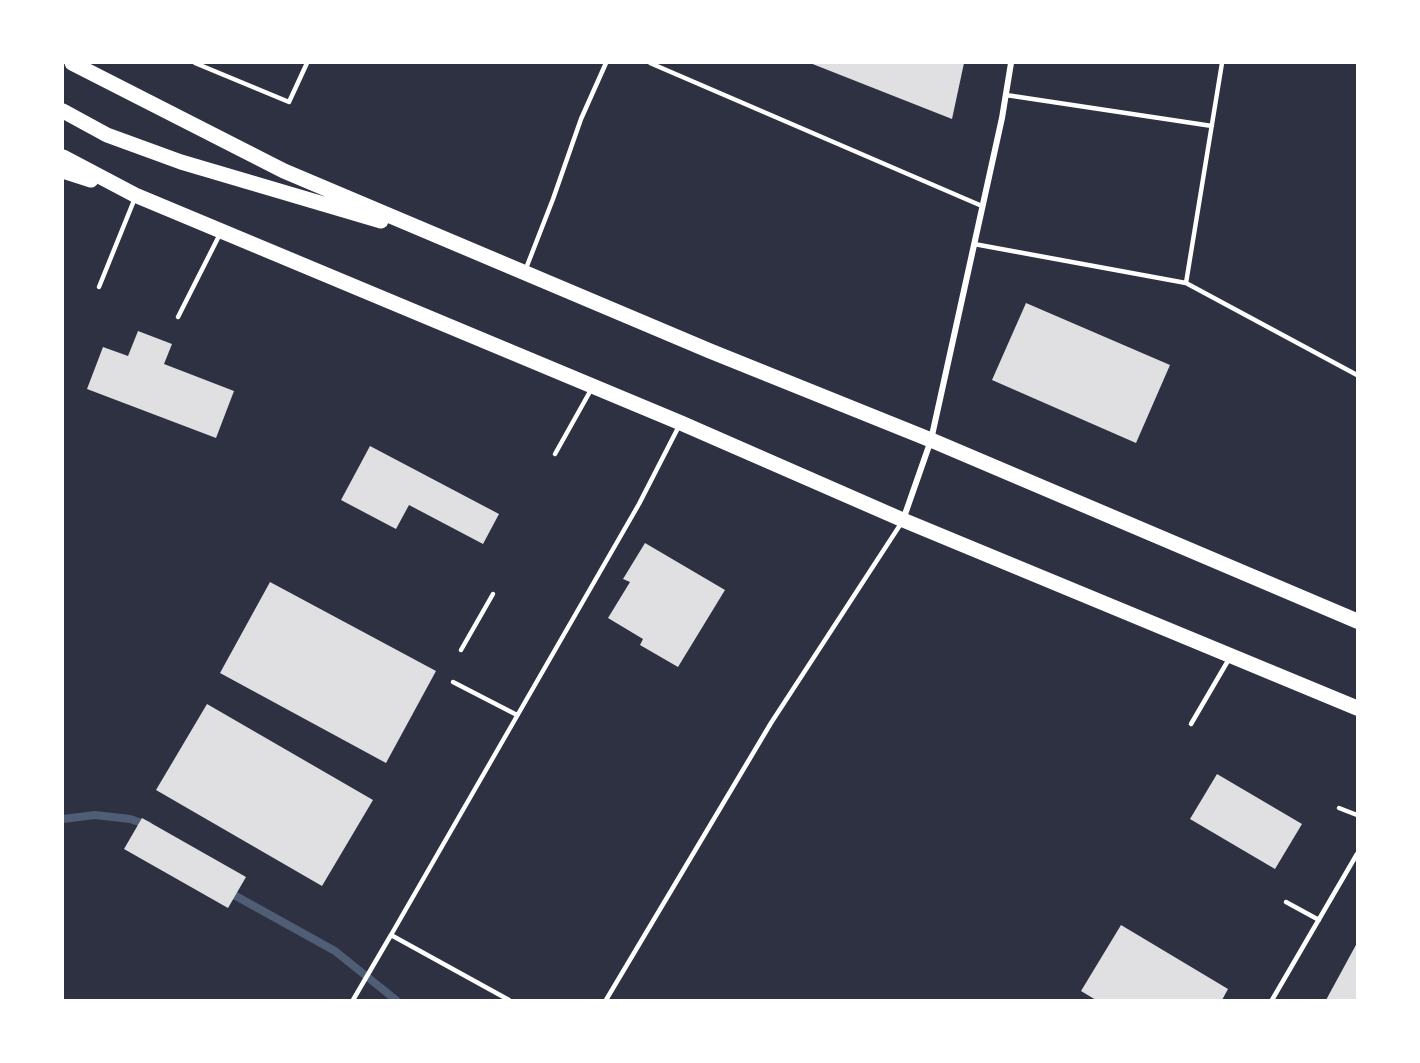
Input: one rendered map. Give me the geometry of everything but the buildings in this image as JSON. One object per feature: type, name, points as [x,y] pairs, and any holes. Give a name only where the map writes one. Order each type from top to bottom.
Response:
[{"type":"main road","points":[[72,63],[284,171],[524,273],[931,440],[1357,621]]},
{"type":"main road","points":[[63,111],[107,135],[181,162],[448,241]]},
{"type":"main road","points":[[63,157],[135,195]]},
{"type":"main road","points":[[63,171],[135,195],[681,423],[903,520],[1357,708]]},
{"type":"street","points":[[903,520],[931,440],[1011,63]]},
{"type":"lane","points":[[195,63],[289,102],[307,63]]},
{"type":"lane","points":[[524,273],[554,199],[581,119],[606,63]]},
{"type":"lane","points":[[650,63],[982,206]]},
{"type":"lane","points":[[1186,282],[1222,63]]},
{"type":"lane","points":[[1006,95],[1212,126]]},
{"type":"lane","points":[[99,287],[135,195]]},
{"type":"lane","points":[[178,317],[221,231]]},
{"type":"lane","points":[[974,243],[1186,282],[1357,375]]},
{"type":"lane","points":[[555,454],[593,386]]},
{"type":"lane","points":[[353,1000],[639,504],[681,423]]},
{"type":"lane","points":[[606,1000],[771,723],[903,520]]},
{"type":"lane","points":[[461,650],[493,594]]},
{"type":"lane","points":[[1191,724],[1232,656]]},
{"type":"lane","points":[[453,682],[518,715]]},
{"type":"lane","points":[[1339,808],[1357,815]]},
{"type":"lane","points":[[1272,1000],[1357,855]]},
{"type":"lane","points":[[1286,902],[1319,920]]},
{"type":"lane","points":[[391,935],[509,1000]]},
{"type":"waterway","points":[[63,819],[95,815],[130,819],[148,825]]},
{"type":"waterway","points":[[225,890],[335,951],[396,1000]]}]
